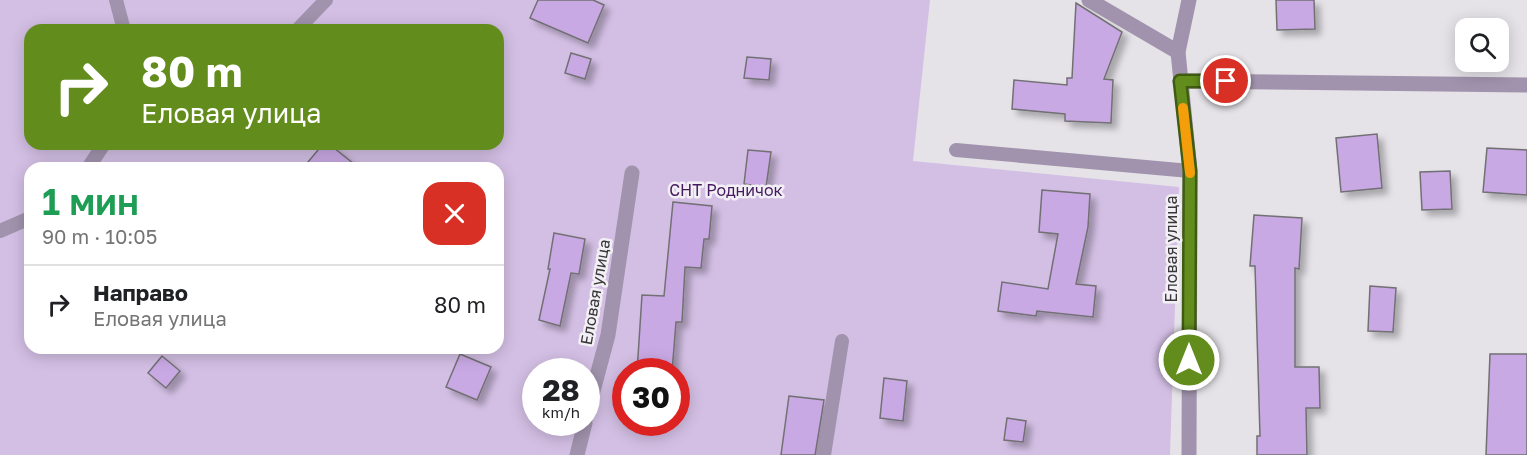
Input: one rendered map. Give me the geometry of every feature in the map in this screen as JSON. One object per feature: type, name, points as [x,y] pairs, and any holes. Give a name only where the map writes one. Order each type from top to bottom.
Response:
[{"type":"street","points":[[1089,0],[1178,52]]},
{"type":"street","name":"Еловая улица","points":[[1188,455],[1190,171],[1178,52],[1189,0]]},
{"type":"street","points":[[1180,81],[1527,85]]},
{"type":"street","name":"Еловая улица","points":[[600,365],[608,335],[632,173]]},
{"type":"street","points":[[576,455],[581,436]]},
{"type":"lane","points":[[116,0],[122,24]]},
{"type":"lane","points":[[303,24],[326,0]]},
{"type":"lane","points":[[956,150],[1190,171]]},
{"type":"lane","points":[[0,231],[24,221]]},
{"type":"lane","points":[[824,455],[842,341]]},
{"type":"green space","name":"СНТ Родничок","points":[[0,0],[930,0],[913,161],[1179,187],[1170,455],[0,455]]},
{"type":"building","points":[[538,0],[593,0],[604,5],[588,43],[530,18]]},
{"type":"building","points":[[1276,0],[1314,0],[1315,29],[1277,30]]},
{"type":"building","points":[[1076,3],[1122,32],[1104,79],[1113,80],[1111,123],[1065,121],[1065,114],[1012,109],[1014,80],[1067,85],[1067,78],[1072,78]]},
{"type":"building","points":[[571,53],[591,59],[585,79],[565,73]]},
{"type":"building","points":[[747,57],[771,59],[769,80],[744,78]]},
{"type":"building","points":[[1377,134],[1382,188],[1341,192],[1336,138]]},
{"type":"building","points":[[1487,148],[1527,150],[1527,195],[1483,192]]},
{"type":"building","points":[[318,150],[336,150],[352,162],[308,162]]},
{"type":"building","points":[[748,150],[771,152],[766,187],[744,184]]},
{"type":"building","points":[[1450,171],[1452,209],[1422,210],[1420,172]]},
{"type":"building","points":[[1042,190],[1090,194],[1088,227],[1076,284],[1096,286],[1093,317],[1037,311],[1036,316],[998,311],[1002,282],[1048,289],[1058,234],[1039,232]]},
{"type":"building","points":[[673,202],[712,206],[709,239],[704,239],[701,268],[685,267],[682,322],[676,322],[673,358],[638,358],[642,295],[664,296]]},
{"type":"building","points":[[1254,215],[1302,218],[1299,269],[1295,268],[1295,367],[1319,367],[1320,408],[1306,408],[1307,455],[1257,455],[1257,436],[1260,436],[1255,266],[1250,266]]},
{"type":"building","points":[[554,233],[585,239],[579,274],[571,273],[560,326],[539,320],[550,269],[548,269]]},
{"type":"building","points":[[1370,286],[1396,288],[1393,332],[1368,331]]},
{"type":"building","points":[[460,354],[491,367],[477,400],[446,387]]},
{"type":"building","points":[[1490,354],[1527,354],[1527,455],[1486,455]]},
{"type":"building","points":[[162,356],[180,371],[166,388],[148,373]]},
{"type":"building","points":[[884,378],[907,381],[903,421],[880,418]]},
{"type":"building","points":[[789,396],[824,400],[815,455],[781,455]]},
{"type":"building","points":[[1007,418],[1026,421],[1023,442],[1004,440]]},
{"type":"slow traffic","points":[[1183,108],[1190,173]]},
{"type":"route","points":[[1189,360],[1190,171],[1180,81],[1226,81]]}]
